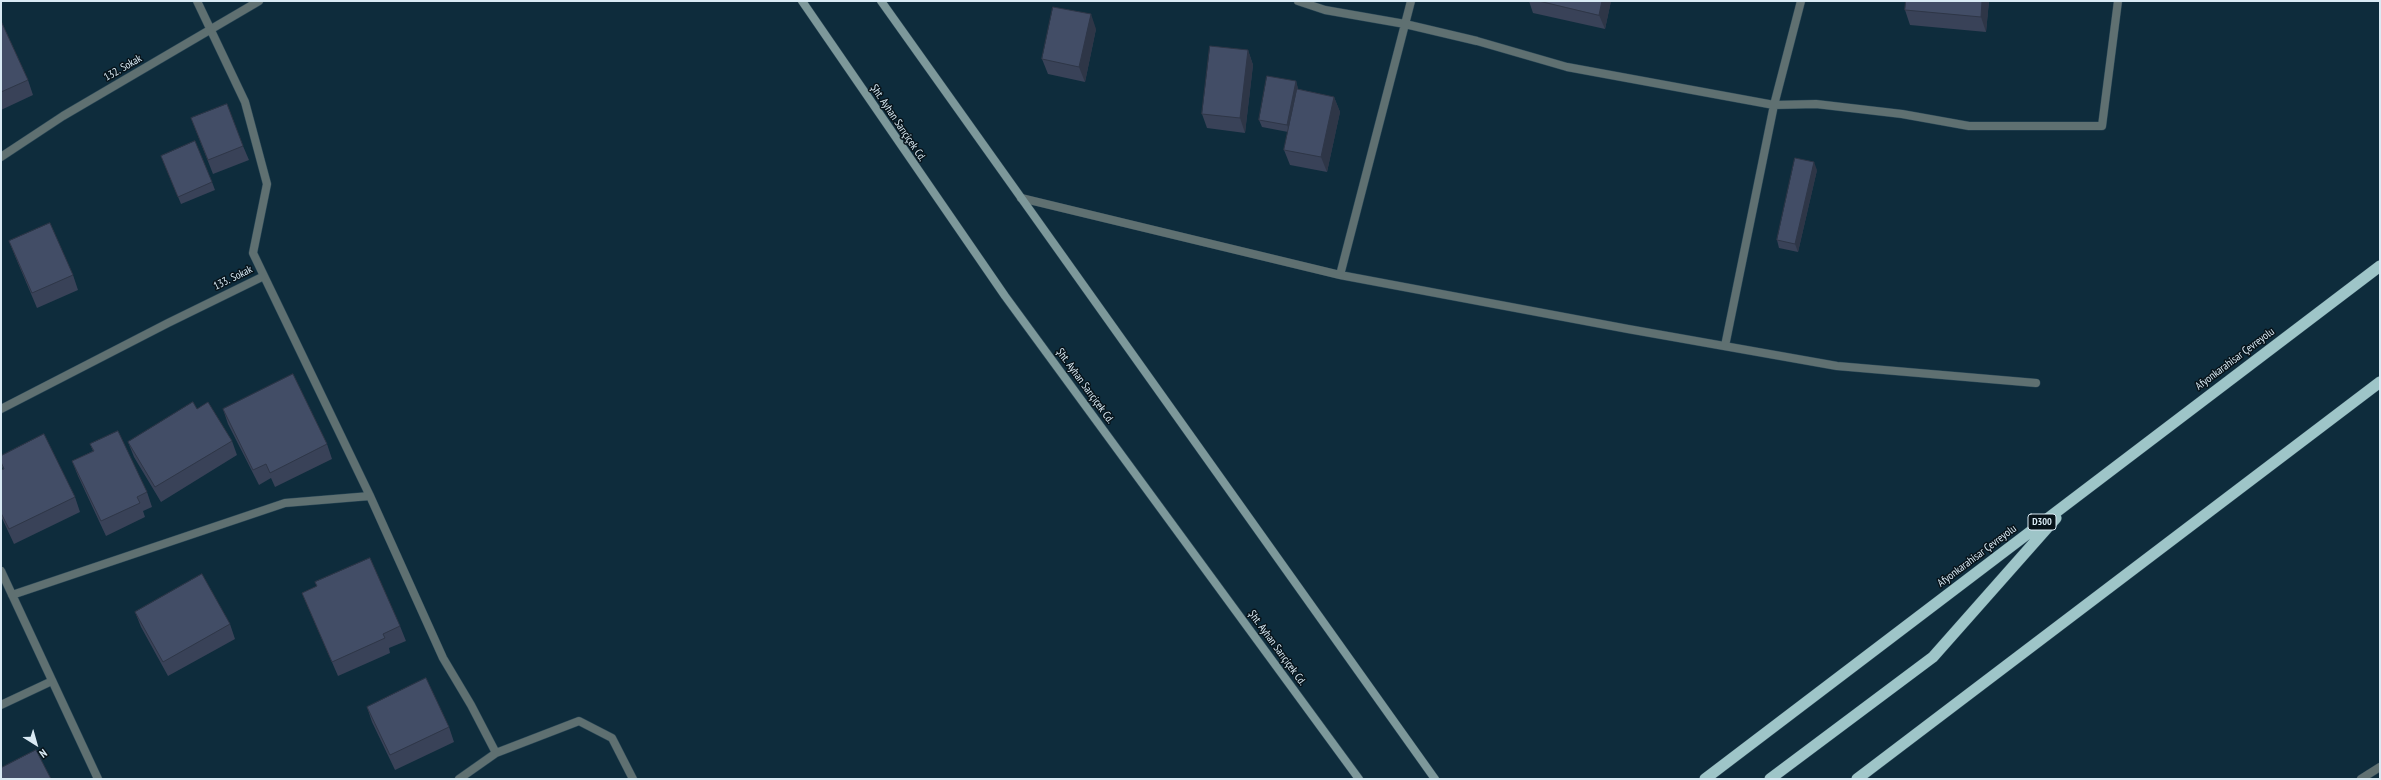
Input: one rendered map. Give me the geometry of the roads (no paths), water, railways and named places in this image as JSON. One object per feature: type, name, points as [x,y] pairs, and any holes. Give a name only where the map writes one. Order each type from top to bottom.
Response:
[{"type":"highway","name":"Afyonkarahisar Çevreyolu","points":[[1705,779],[2380,266]]},
{"type":"highway","points":[[1858,779],[2380,382]]},
{"type":"highway","points":[[1770,779],[1933,657],[2072,500]]},
{"type":"main road","name":"Şht. Ayhan Sarıçiçek Cd.","points":[[802,1],[1005,296],[1360,779]]},
{"type":"main road","points":[[881,1],[1435,779]]},
{"type":"street","name":"133. Sokak","points":[[1,409],[168,322],[264,276],[253,253],[267,184],[245,102],[197,1]]},
{"type":"street","name":"132. Sokak","points":[[1,157],[63,116],[259,1]]},
{"type":"street","points":[[1298,1],[1325,10],[1405,24],[1477,41],[1567,68],[1774,105],[1816,104],[1902,114],[1969,126],[2102,126],[2118,1]]},
{"type":"street","points":[[1340,275],[1411,1]]},
{"type":"street","points":[[1725,346],[1774,105],[1801,1]]},
{"type":"street","points":[[1021,198],[1340,275],[1725,346],[1837,366],[2036,384]]},
{"type":"street","points":[[264,276],[370,496],[443,658],[471,705],[496,753]]},
{"type":"street","points":[[12,595],[285,503],[370,496]]},
{"type":"street","points":[[1,571],[98,779]]},
{"type":"street","points":[[1,705],[52,680]]},
{"type":"street","points":[[459,779],[496,753],[579,722],[612,738],[633,779]]},
{"type":"street","points":[[2361,779],[2380,767]]}]
